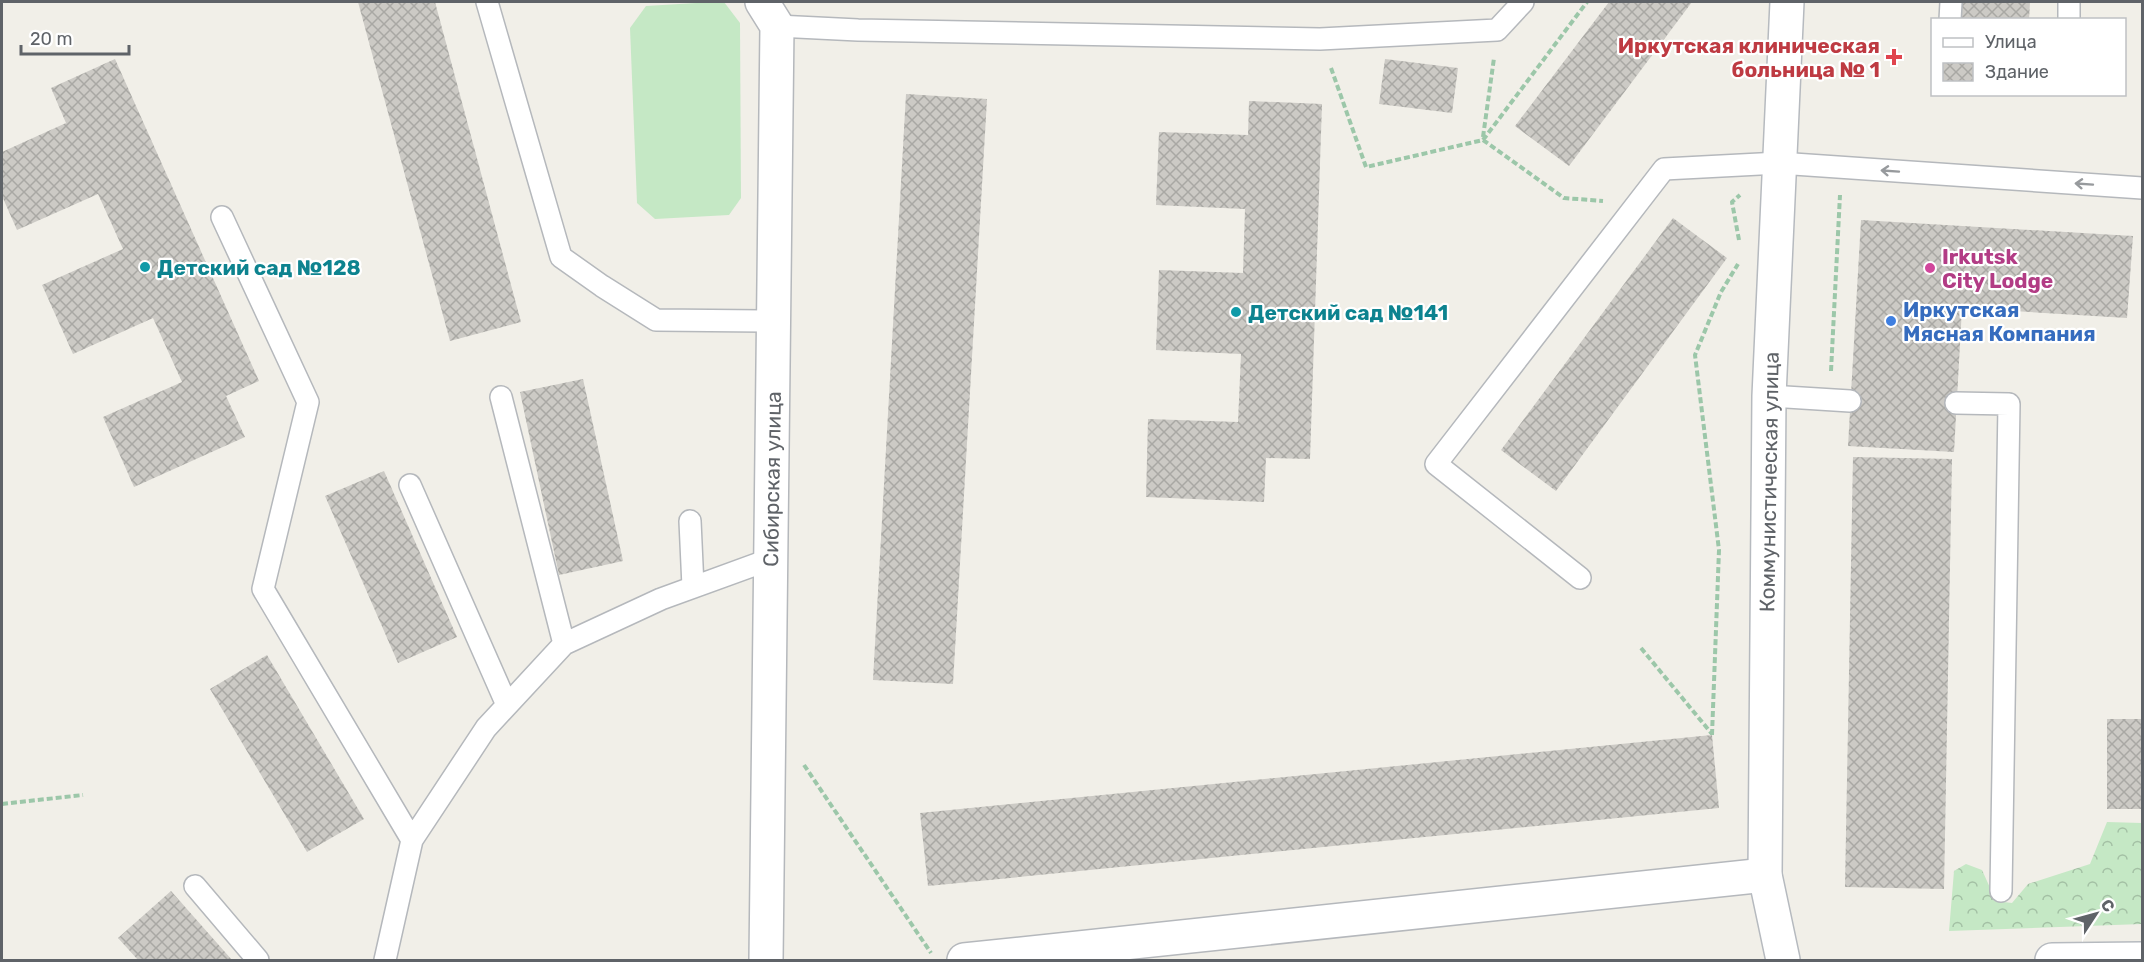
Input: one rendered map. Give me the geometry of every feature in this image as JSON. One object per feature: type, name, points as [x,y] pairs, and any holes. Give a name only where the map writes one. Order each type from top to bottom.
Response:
[{"type":"street","name":"Коммунистическая улица","points":[[1783,960],[1765,875],[1769,396],[1787,2]]},
{"type":"street","name":"Сибирская улица","points":[[766,960],[774,321],[775,10]]},
{"type":"street","points":[[964,960],[1765,875]]},
{"type":"street","points":[[2052,960],[2142,959]]},
{"type":"lane","points":[[487,2],[561,257],[656,320],[774,321]]},
{"type":"lane","points":[[775,10],[870,30],[1320,39],[1497,30],[1523,2]]},
{"type":"lane","points":[[1950,18],[1951,2]]},
{"type":"lane","points":[[2069,2],[2069,18]]},
{"type":"lane","points":[[1580,578],[1436,464],[1664,169],[1779,163],[2142,188]]},
{"type":"lane","points":[[222,217],[308,402],[263,589],[412,840]]},
{"type":"lane","points":[[501,396],[564,644]]},
{"type":"lane","points":[[1769,396],[1840,400]]},
{"type":"lane","points":[[1956,403],[2009,404],[2001,891]]},
{"type":"lane","points":[[410,485],[507,705]]},
{"type":"lane","points":[[690,521],[693,587]]},
{"type":"lane","points":[[385,960],[412,840],[486,728],[564,644],[661,599],[771,558]]},
{"type":"lane","points":[[195,886],[258,960]]},
{"type":"path","points":[[1320,39],[1366,167],[1483,140],[1587,2]]},
{"type":"path","points":[[1483,140],[1497,30]]},
{"type":"path","points":[[1483,140],[1564,198]]},
{"type":"path","points":[[1840,192],[1840,400]]},
{"type":"path","points":[[1732,202],[1740,246]]},
{"type":"path","points":[[1641,648],[1712,735],[1719,550],[1695,355],[1721,292],[1742,258]]},
{"type":"path","points":[[802,762],[936,960]]},
{"type":"path","points":[[2,804],[83,795]]},
{"type":"green space","points":[[724,2],[740,23],[741,198],[729,215],[655,219],[637,203],[630,28],[646,6]]},
{"type":"green space","points":[[2107,822],[2142,823],[2142,924],[1949,931],[1954,871],[1966,864],[1982,870],[1996,901],[2012,903],[2028,884],[2090,864]]},
{"type":"building","points":[[358,2],[435,2],[521,322],[450,341]]},
{"type":"building","points":[[1609,2],[1692,2],[1569,166],[1515,126]]},
{"type":"building","points":[[1959,2],[2030,2],[2029,18],[1959,18]]},
{"type":"building","name":"Детский сад №128","points":[[115,59],[259,381],[226,396],[245,437],[134,487],[103,417],[182,382],[153,318],[73,354],[42,285],[123,249],[98,194],[17,230],[2,196],[2,152],[66,123],[51,88]]},
{"type":"building","points":[[1385,59],[1458,68],[1452,113],[1379,104]]},
{"type":"building","points":[[906,94],[987,99],[953,684],[873,680]]},
{"type":"building","name":"Детский сад №141","points":[[1249,101],[1322,104],[1310,459],[1266,458],[1264,502],[1146,497],[1148,419],[1238,422],[1241,354],[1156,350],[1159,270],[1243,273],[1245,209],[1156,205],[1159,132],[1248,135]]},
{"type":"building","points":[[1673,218],[1727,258],[1556,491],[1501,450]]},
{"type":"building","points":[[1861,220],[2133,236],[2127,318],[1962,308],[1954,452],[1848,446]]},
{"type":"building","points":[[583,379],[623,561],[559,575],[520,392]]},
{"type":"building","points":[[1853,457],[1952,459],[1944,889],[1845,887]]},
{"type":"building","points":[[384,471],[457,637],[398,663],[325,496]]},
{"type":"building","points":[[267,655],[364,819],[307,852],[210,689]]},
{"type":"building","points":[[2107,719],[2142,719],[2142,809],[2107,809]]},
{"type":"building","points":[[1712,735],[1719,808],[928,886],[920,813]]},
{"type":"building","points":[[171,891],[232,960],[138,960],[118,938]]},
{"type":"place","name":"Иркутская клиническая больница № 1","points":[[1894,57]]},
{"type":"place","name":"Детский сад №128","points":[[145,267]]},
{"type":"place","name":"Irkutsk City Lodge","points":[[1930,268]]},
{"type":"place","name":"Детский сад №141","points":[[1236,312]]},
{"type":"place","name":"Иркутская Мясная Компания","points":[[1891,321]]}]
